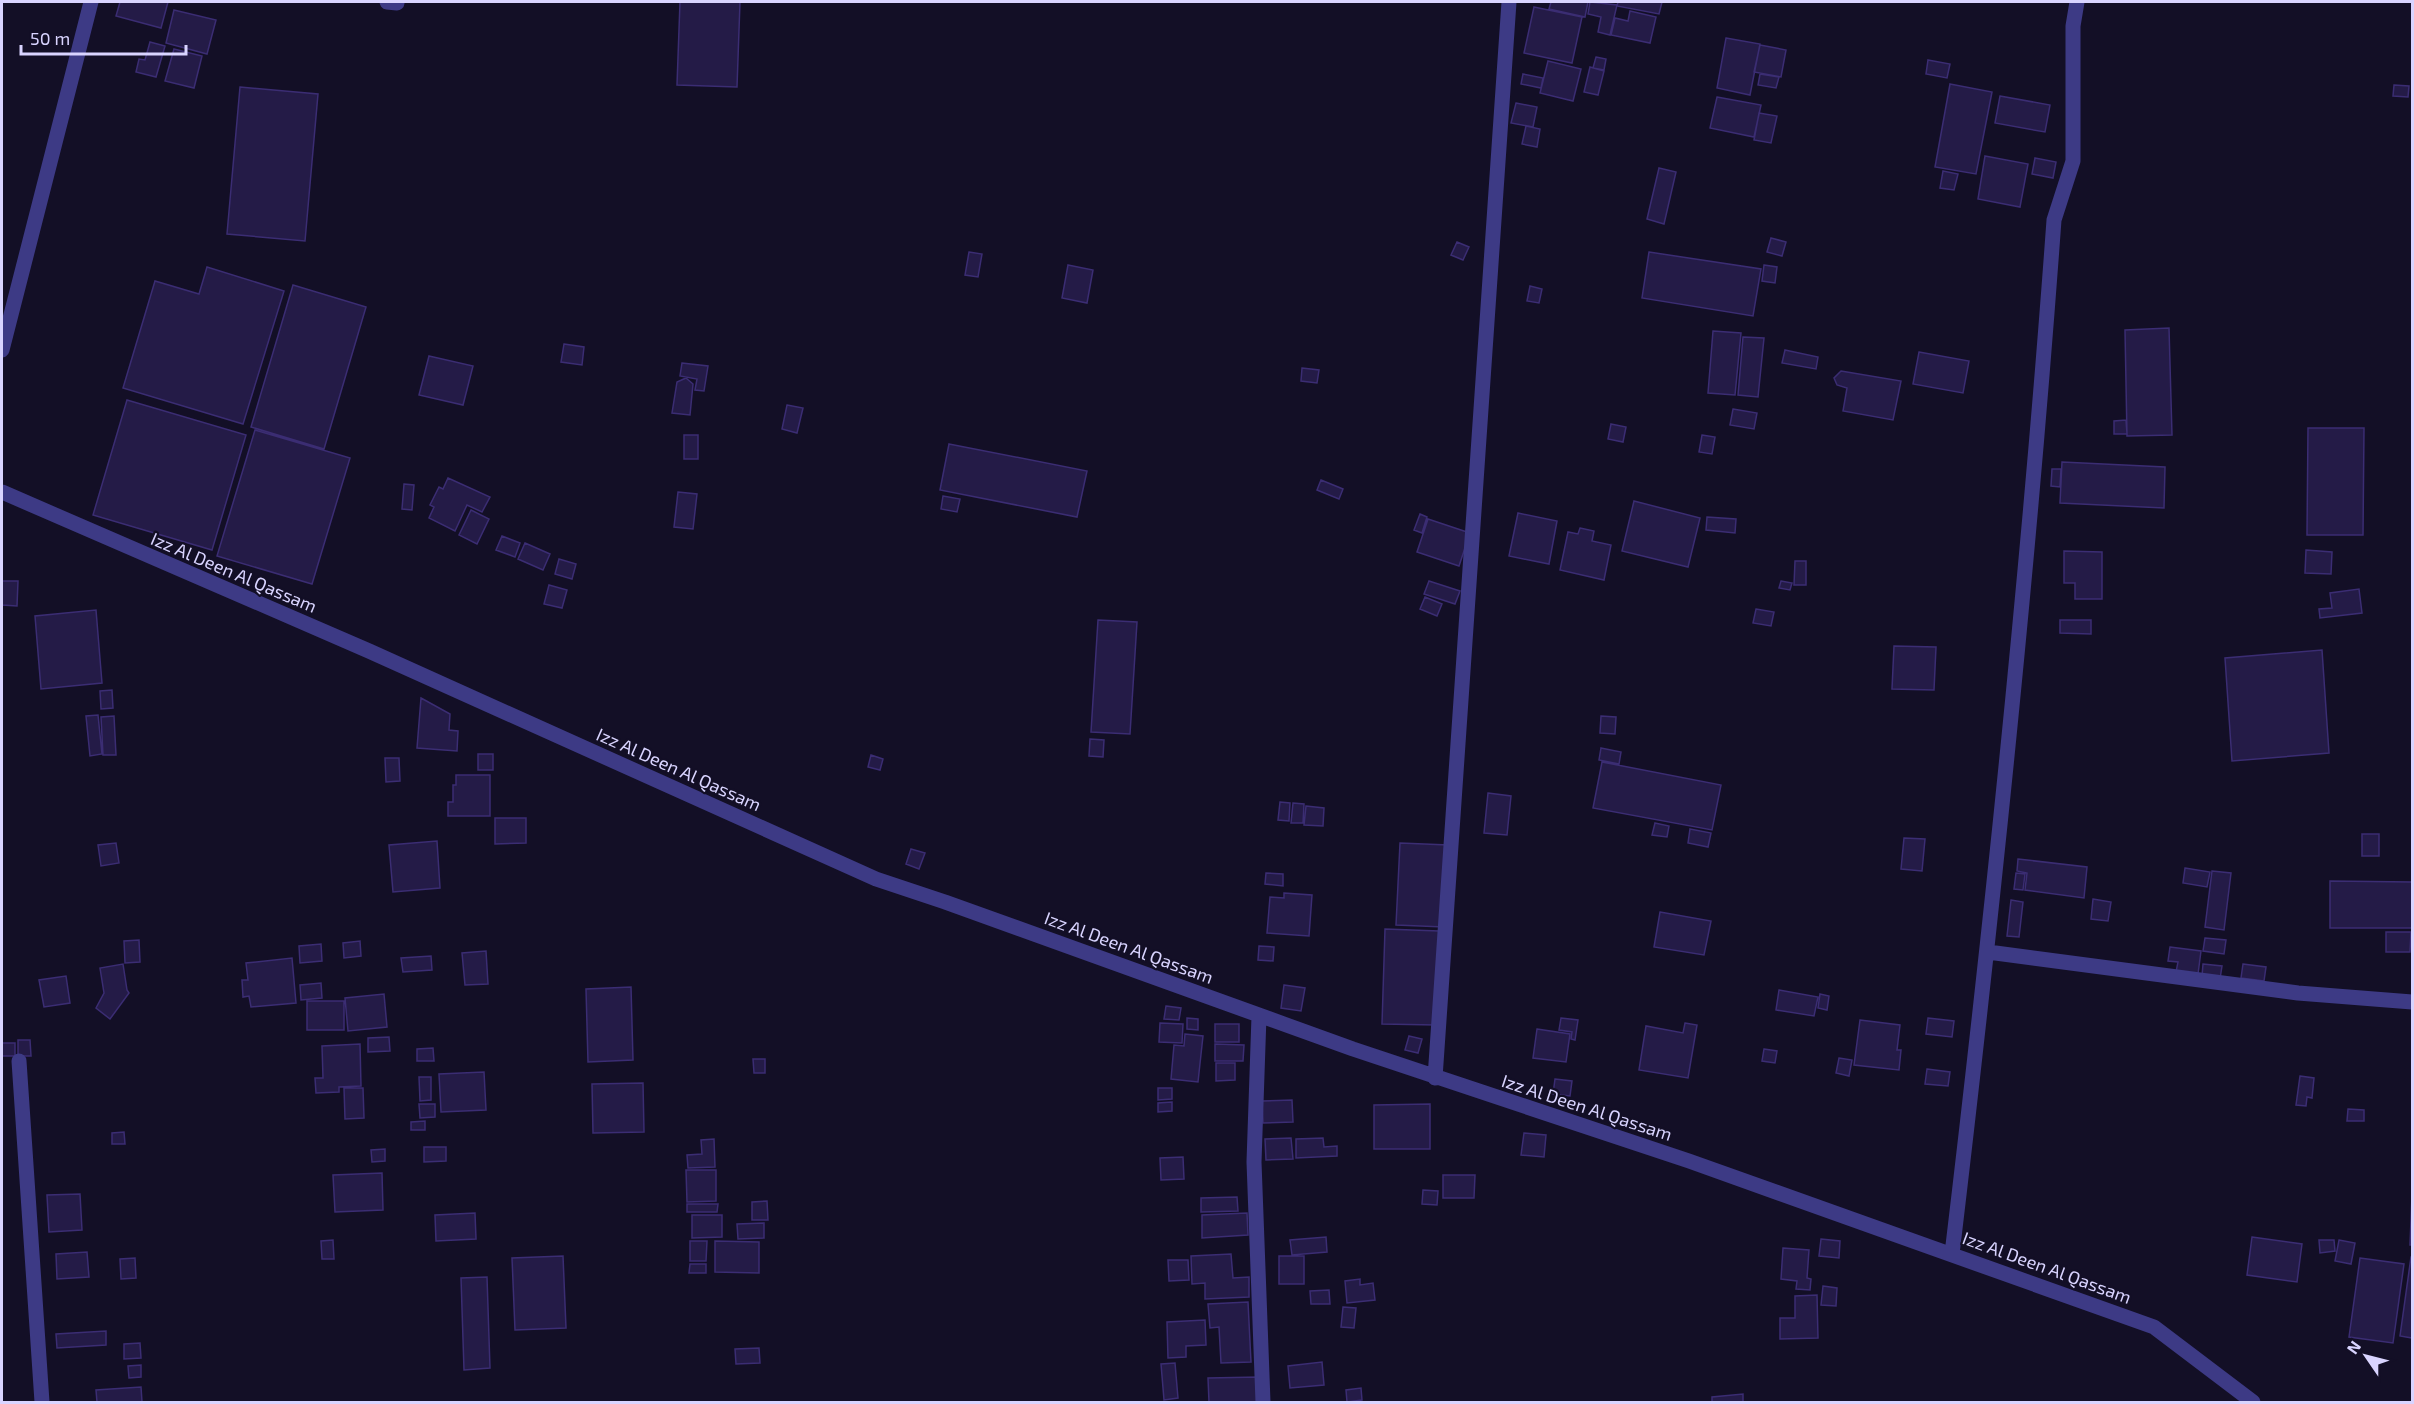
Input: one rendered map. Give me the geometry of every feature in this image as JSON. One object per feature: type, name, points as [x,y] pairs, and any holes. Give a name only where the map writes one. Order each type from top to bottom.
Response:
[{"type":"street","points":[[2,350],[91,2]]},
{"type":"street","points":[[1435,1078],[1509,2]]},
{"type":"street","points":[[1952,1254],[1988,952],[2019,634],[2054,220],[2073,161],[2073,26],[2077,2]]},
{"type":"street","name":"Izz Al Deen Al Qassam","points":[[2,492],[369,651],[876,879],[1435,1078],[1689,1161],[2154,1328],[2253,1402]]},
{"type":"street","points":[[1988,952],[2298,993],[2412,1002]]},
{"type":"street","points":[[1259,1016],[1254,1162],[1263,1402]]},
{"type":"street","points":[[19,1061],[42,1402]]},
{"type":"building","points":[[120,2],[168,2],[161,28],[116,16]]},
{"type":"building","points":[[680,2],[740,2],[737,87],[677,85]]},
{"type":"building","points":[[1551,2],[1588,2],[1585,17],[1549,9]]},
{"type":"building","points":[[1590,2],[1617,5],[1610,35],[1598,32],[1601,17],[1588,14]]},
{"type":"building","points":[[1618,2],[1662,2],[1659,14],[1617,6]]},
{"type":"building","points":[[1534,7],[1582,17],[1572,63],[1524,53]]},
{"type":"building","points":[[174,10],[216,20],[207,54],[166,43]]},
{"type":"building","points":[[1630,11],[1656,17],[1650,43],[1611,35],[1615,18],[1628,21]]},
{"type":"building","points":[[1726,38],[1760,44],[1750,95],[1717,88]]},
{"type":"building","points":[[150,42],[165,46],[156,77],[136,72],[139,59],[145,60]]},
{"type":"building","points":[[1760,45],[1786,50],[1781,77],[1754,72]]},
{"type":"building","points":[[174,49],[202,56],[194,88],[165,81]]},
{"type":"building","points":[[1596,57],[1606,59],[1604,70],[1593,68]]},
{"type":"building","points":[[1928,60],[1950,64],[1947,78],[1926,74]]},
{"type":"building","points":[[1548,61],[1581,69],[1573,101],[1540,93]]},
{"type":"building","points":[[1590,67],[1604,71],[1598,95],[1584,92]]},
{"type":"building","points":[[1523,74],[1543,78],[1541,88],[1521,84]]},
{"type":"building","points":[[1760,74],[1779,77],[1776,88],[1758,85]]},
{"type":"building","points":[[1950,84],[1992,92],[1976,174],[1935,167]]},
{"type":"building","points":[[2394,85],[2409,86],[2408,97],[2393,96]]},
{"type":"building","points":[[240,87],[318,94],[305,241],[227,234]]},
{"type":"building","points":[[2000,96],[2050,105],[2045,132],[1995,123]]},
{"type":"building","points":[[1717,97],[1761,105],[1754,137],[1710,128]]},
{"type":"building","points":[[1516,103],[1537,107],[1533,127],[1511,123]]},
{"type":"building","points":[[1759,113],[1777,116],[1771,143],[1754,140]]},
{"type":"building","points":[[1526,126],[1540,129],[1537,147],[1522,144]]},
{"type":"building","points":[[1985,156],[2028,164],[2020,207],[1978,199]]},
{"type":"building","points":[[2035,158],[2056,162],[2053,178],[2032,174]]},
{"type":"building","points":[[1659,168],[1676,172],[1664,224],[1647,219]]},
{"type":"building","points":[[1943,171],[1958,174],[1954,190],[1940,188]]},
{"type":"building","points":[[1771,238],[1786,242],[1782,256],[1767,252]]},
{"type":"building","points":[[1457,242],[1469,247],[1463,260],[1451,255]]},
{"type":"building","points":[[969,252],[982,254],[978,277],[965,275]]},
{"type":"building","points":[[1649,252],[1761,269],[1753,316],[1642,298]]},
{"type":"building","points":[[1068,265],[1093,270],[1087,303],[1062,298]]},
{"type":"building","points":[[1764,265],[1777,267],[1775,283],[1762,281]]},
{"type":"building","points":[[207,267],[284,291],[243,424],[123,388],[155,281],[199,294]]},
{"type":"building","points":[[293,285],[366,307],[324,449],[251,427]]},
{"type":"building","points":[[1530,286],[1542,289],[1539,303],[1527,301]]},
{"type":"building","points":[[2169,328],[2172,435],[2127,436],[2125,330]]},
{"type":"building","points":[[1713,331],[1741,333],[1735,395],[1708,393]]},
{"type":"building","points":[[1743,337],[1764,338],[1758,397],[1738,395]]},
{"type":"building","points":[[564,344],[584,347],[582,365],[561,362]]},
{"type":"building","points":[[1785,350],[1818,357],[1816,369],[1782,363]]},
{"type":"building","points":[[1919,352],[1969,361],[1963,393],[1913,384]]},
{"type":"building","points":[[429,356],[473,366],[463,405],[419,395]]},
{"type":"building","points":[[682,363],[708,366],[704,391],[695,390],[697,379],[680,376]]},
{"type":"building","points":[[1302,368],[1319,370],[1317,383],[1301,381]]},
{"type":"building","points":[[1841,371],[1901,381],[1893,420],[1843,411],[1847,388],[1837,385],[1834,378]]},
{"type":"building","points":[[686,378],[693,384],[690,415],[672,413],[677,382]]},
{"type":"building","points":[[127,400],[246,435],[212,550],[93,515]]},
{"type":"building","points":[[787,405],[803,408],[797,433],[782,429]]},
{"type":"building","points":[[1733,409],[1757,413],[1754,429],[1730,425]]},
{"type":"building","points":[[2126,420],[2127,434],[2114,434],[2114,421]]},
{"type":"building","points":[[1611,424],[1626,427],[1623,442],[1608,439]]},
{"type":"building","points":[[2308,428],[2364,428],[2363,535],[2307,535]]},
{"type":"building","points":[[255,430],[350,458],[312,584],[217,556]]},
{"type":"building","points":[[684,435],[698,435],[698,459],[684,459]]},
{"type":"building","points":[[1702,435],[1715,437],[1712,454],[1699,452]]},
{"type":"building","points":[[949,444],[1087,471],[1077,517],[940,490]]},
{"type":"building","points":[[2062,462],[2165,467],[2164,508],[2060,503]]},
{"type":"building","points":[[2052,469],[2061,469],[2060,487],[2051,486]]},
{"type":"building","points":[[448,478],[490,497],[482,512],[467,505],[455,531],[429,518],[434,507],[430,505],[439,487],[443,489]]},
{"type":"building","points":[[1321,480],[1343,489],[1339,499],[1317,490]]},
{"type":"building","points":[[404,484],[414,485],[412,510],[402,509]]},
{"type":"building","points":[[678,492],[697,494],[693,529],[674,527]]},
{"type":"building","points":[[943,496],[960,499],[957,512],[941,509]]},
{"type":"building","points":[[1634,501],[1700,518],[1688,567],[1622,551]]},
{"type":"building","points":[[471,510],[489,519],[477,544],[459,535]]},
{"type":"building","points":[[1518,513],[1557,521],[1549,564],[1509,556]]},
{"type":"building","points":[[1420,514],[1427,517],[1422,533],[1414,530]]},
{"type":"building","points":[[1707,517],[1736,519],[1735,533],[1706,530]]},
{"type":"building","points":[[1428,519],[1470,533],[1459,566],[1417,552]]},
{"type":"building","points":[[1580,528],[1594,531],[1592,541],[1611,545],[1604,580],[1560,570],[1568,532],[1578,534]]},
{"type":"building","points":[[502,536],[520,543],[515,557],[496,550]]},
{"type":"building","points":[[525,543],[550,554],[543,570],[518,559]]},
{"type":"building","points":[[2306,550],[2332,552],[2331,574],[2305,573]]},
{"type":"building","points":[[2064,551],[2102,552],[2102,599],[2075,599],[2075,583],[2064,583]]},
{"type":"building","points":[[559,559],[576,564],[572,579],[555,574]]},
{"type":"building","points":[[1795,561],[1806,561],[1806,585],[1794,585]]},
{"type":"building","points":[[2,581],[18,581],[17,606],[2,605]]},
{"type":"building","points":[[1429,581],[1460,591],[1455,604],[1424,594]]},
{"type":"building","points":[[1781,581],[1792,583],[1790,590],[1779,588]]},
{"type":"building","points":[[549,585],[567,590],[562,608],[544,604]]},
{"type":"building","points":[[2359,589],[2362,613],[2320,618],[2319,609],[2332,608],[2330,593]]},
{"type":"building","points":[[1425,597],[1442,604],[1437,616],[1420,609]]},
{"type":"building","points":[[1756,609],[1774,612],[1771,626],[1753,623]]},
{"type":"building","points":[[96,610],[102,683],[41,689],[35,616]]},
{"type":"building","points":[[1098,620],[1137,622],[1130,734],[1091,732]]},
{"type":"building","points":[[2060,620],[2091,620],[2091,634],[2060,633]]},
{"type":"building","points":[[1894,646],[1936,647],[1934,690],[1892,689]]},
{"type":"building","points":[[2322,650],[2329,753],[2232,761],[2225,658]]},
{"type":"building","points":[[112,690],[113,708],[101,709],[100,691]]},
{"type":"building","points":[[421,698],[450,714],[449,730],[458,731],[457,751],[417,748]]},
{"type":"building","points":[[98,715],[102,754],[90,756],[86,716]]},
{"type":"building","points":[[114,716],[116,755],[103,755],[101,717]]},
{"type":"building","points":[[1601,716],[1616,717],[1615,734],[1600,733]]},
{"type":"building","points":[[1090,739],[1104,740],[1103,757],[1089,756]]},
{"type":"building","points":[[1601,748],[1621,752],[1619,764],[1599,760]]},
{"type":"building","points":[[478,754],[493,754],[493,770],[478,770]]},
{"type":"building","points":[[871,755],[883,759],[880,770],[868,767]]},
{"type":"building","points":[[385,758],[399,758],[400,781],[386,782]]},
{"type":"building","points":[[1602,762],[1721,785],[1712,830],[1593,808]]},
{"type":"building","points":[[456,775],[490,775],[490,816],[448,816],[448,802],[453,802],[453,785],[456,785]]},
{"type":"building","points":[[1488,793],[1511,796],[1507,835],[1484,833]]},
{"type":"building","points":[[1280,802],[1290,803],[1289,821],[1278,820]]},
{"type":"building","points":[[1293,803],[1304,804],[1303,823],[1291,823]]},
{"type":"building","points":[[1306,806],[1324,808],[1323,826],[1304,825]]},
{"type":"building","points":[[495,818],[526,818],[526,843],[495,844]]},
{"type":"building","points":[[1655,823],[1669,826],[1667,837],[1652,835]]},
{"type":"building","points":[[1690,829],[1711,833],[1708,847],[1688,843]]},
{"type":"building","points":[[2362,834],[2379,834],[2379,856],[2362,856]]},
{"type":"building","points":[[1904,838],[1925,839],[1922,871],[1901,869]]},
{"type":"building","points":[[437,841],[440,888],[393,892],[389,845]]},
{"type":"building","points":[[116,843],[119,863],[101,866],[98,845]]},
{"type":"building","points":[[1400,843],[1448,845],[1444,927],[1396,925]]},
{"type":"building","points":[[911,849],[925,853],[919,869],[906,864]]},
{"type":"building","points":[[2018,859],[2087,867],[2084,898],[2025,890],[2027,873],[2017,871]]},
{"type":"building","points":[[2185,868],[2210,872],[2207,887],[2183,883]]},
{"type":"building","points":[[2212,871],[2231,873],[2224,930],[2205,927]]},
{"type":"building","points":[[1266,873],[1283,874],[1283,886],[1265,884]]},
{"type":"building","points":[[2016,873],[2025,874],[2023,890],[2014,889]]},
{"type":"building","points":[[2330,881],[2412,882],[2412,928],[2330,928]]},
{"type":"building","points":[[1284,893],[1312,895],[1309,936],[1267,933],[1270,897],[1284,898]]},
{"type":"building","points":[[2093,899],[2111,902],[2108,921],[2091,919]]},
{"type":"building","points":[[2011,900],[2023,902],[2019,937],[2007,936]]},
{"type":"building","points":[[1660,912],[1711,921],[1704,955],[1654,947]]},
{"type":"building","points":[[1385,929],[1439,931],[1436,1025],[1382,1024]]},
{"type":"building","points":[[2386,932],[2411,932],[2410,952],[2386,952]]},
{"type":"building","points":[[2205,938],[2226,940],[2224,954],[2203,951]]},
{"type":"building","points":[[139,940],[140,962],[125,963],[124,941]]},
{"type":"building","points":[[360,941],[361,956],[344,958],[343,943]]},
{"type":"building","points":[[321,944],[322,961],[300,963],[299,946]]},
{"type":"building","points":[[1259,946],[1274,947],[1273,961],[1258,960]]},
{"type":"building","points":[[2170,947],[2201,951],[2198,974],[2176,972],[2178,962],[2168,961]]},
{"type":"building","points":[[486,951],[488,984],[465,985],[462,953]]},
{"type":"building","points":[[431,956],[432,970],[403,972],[401,958]]},
{"type":"building","points":[[292,958],[296,1003],[251,1007],[249,996],[243,997],[242,980],[248,980],[246,963]]},
{"type":"building","points":[[123,964],[129,993],[110,1019],[96,1008],[104,993],[100,968]]},
{"type":"building","points":[[2203,964],[2222,966],[2220,979],[2202,976]]},
{"type":"building","points":[[2243,964],[2266,967],[2264,981],[2241,978]]},
{"type":"building","points":[[66,976],[70,1003],[44,1007],[39,980]]},
{"type":"building","points":[[321,983],[322,998],[301,1000],[300,985]]},
{"type":"building","points":[[1284,985],[1305,988],[1301,1011],[1281,1008]]},
{"type":"building","points":[[631,987],[633,1060],[588,1062],[586,989]]},
{"type":"building","points":[[1779,990],[1818,997],[1814,1016],[1776,1010]]},
{"type":"building","points":[[384,994],[387,1027],[348,1031],[345,998]]},
{"type":"building","points":[[1820,994],[1829,996],[1827,1010],[1818,1008]]},
{"type":"building","points":[[307,1001],[344,1001],[344,1030],[307,1030]]},
{"type":"building","points":[[1166,1006],[1181,1008],[1179,1020],[1164,1019]]},
{"type":"building","points":[[1187,1018],[1198,1019],[1198,1030],[1187,1029]]},
{"type":"building","points":[[1561,1018],[1578,1020],[1575,1040],[1571,1039],[1572,1032],[1559,1030]]},
{"type":"building","points":[[1928,1018],[1954,1021],[1952,1037],[1926,1034]]},
{"type":"building","points":[[1860,1020],[1900,1025],[1897,1050],[1901,1050],[1899,1070],[1854,1065]]},
{"type":"building","points":[[1160,1023],[1183,1024],[1182,1043],[1159,1042]]},
{"type":"building","points":[[1685,1023],[1697,1025],[1688,1078],[1639,1070],[1646,1026],[1683,1033]]},
{"type":"building","points":[[1215,1024],[1239,1024],[1239,1042],[1215,1042]]},
{"type":"building","points":[[1537,1029],[1570,1034],[1566,1062],[1533,1058]]},
{"type":"building","points":[[1185,1034],[1203,1036],[1198,1082],[1171,1079],[1174,1045],[1184,1046]]},
{"type":"building","points":[[1409,1036],[1422,1039],[1418,1053],[1405,1050]]},
{"type":"building","points":[[389,1037],[390,1051],[368,1052],[368,1038]]},
{"type":"building","points":[[18,1040],[30,1040],[31,1056],[18,1056]]},
{"type":"building","points":[[2,1043],[15,1043],[15,1056],[2,1056]]},
{"type":"building","points":[[360,1044],[361,1086],[339,1087],[339,1092],[316,1093],[315,1078],[323,1078],[322,1046]]},
{"type":"building","points":[[1215,1044],[1244,1045],[1243,1061],[1215,1061]]},
{"type":"building","points":[[433,1048],[434,1061],[417,1061],[417,1049]]},
{"type":"building","points":[[1764,1049],[1777,1051],[1775,1063],[1762,1061]]},
{"type":"building","points":[[1839,1058],[1852,1060],[1849,1076],[1836,1073]]},
{"type":"building","points":[[753,1059],[765,1059],[765,1073],[754,1073]]},
{"type":"building","points":[[1216,1063],[1235,1063],[1235,1080],[1216,1081]]},
{"type":"building","points":[[1927,1069],[1950,1072],[1948,1086],[1925,1084]]},
{"type":"building","points":[[484,1072],[486,1110],[441,1112],[439,1074]]},
{"type":"building","points":[[2300,1076],[2314,1078],[2312,1098],[2307,1097],[2306,1106],[2296,1105]]},
{"type":"building","points":[[419,1077],[431,1077],[431,1100],[420,1101]]},
{"type":"building","points":[[1555,1079],[1572,1081],[1570,1096],[1553,1094]]},
{"type":"building","points":[[643,1083],[644,1132],[593,1133],[592,1084]]},
{"type":"building","points":[[344,1088],[363,1088],[364,1118],[345,1119]]},
{"type":"building","points":[[1158,1088],[1172,1088],[1172,1099],[1158,1100]]},
{"type":"building","points":[[1292,1100],[1293,1122],[1263,1123],[1262,1101]]},
{"type":"building","points":[[1172,1102],[1172,1111],[1158,1112],[1158,1103]]},
{"type":"building","points":[[419,1104],[435,1104],[435,1117],[420,1118]]},
{"type":"building","points":[[1430,1104],[1430,1149],[1374,1149],[1374,1105]]},
{"type":"building","points":[[2348,1109],[2364,1110],[2364,1121],[2347,1121]]},
{"type":"building","points":[[425,1121],[425,1130],[411,1130],[411,1122]]},
{"type":"building","points":[[124,1132],[125,1144],[112,1144],[112,1133]]},
{"type":"building","points":[[1524,1133],[1546,1135],[1544,1157],[1521,1155]]},
{"type":"building","points":[[1291,1138],[1293,1159],[1266,1160],[1265,1139]]},
{"type":"building","points":[[1323,1138],[1324,1147],[1337,1146],[1337,1156],[1296,1158],[1296,1139]]},
{"type":"building","points":[[714,1139],[715,1167],[688,1168],[687,1155],[702,1154],[701,1140]]},
{"type":"building","points":[[424,1147],[446,1147],[446,1161],[424,1162]]},
{"type":"building","points":[[385,1149],[385,1161],[372,1162],[371,1150]]},
{"type":"building","points":[[1183,1157],[1184,1179],[1161,1180],[1160,1158]]},
{"type":"building","points":[[686,1170],[716,1170],[716,1201],[687,1202]]},
{"type":"building","points":[[382,1173],[383,1210],[335,1212],[333,1175]]},
{"type":"building","points":[[1443,1175],[1475,1175],[1474,1198],[1443,1198]]},
{"type":"building","points":[[1423,1190],[1438,1191],[1437,1205],[1422,1204]]},
{"type":"building","points":[[80,1194],[82,1230],[49,1232],[47,1195]]},
{"type":"building","points":[[2412,1195],[2412,1245],[2410,1245]]},
{"type":"building","points":[[1237,1197],[1238,1211],[1201,1212],[1201,1198]]},
{"type":"building","points":[[767,1201],[768,1220],[752,1220],[752,1202]]},
{"type":"building","points":[[687,1204],[718,1204],[717,1212],[687,1212]]},
{"type":"building","points":[[475,1213],[476,1239],[436,1241],[435,1215]]},
{"type":"building","points":[[1247,1213],[1248,1235],[1202,1238],[1202,1215]]},
{"type":"building","points":[[692,1215],[722,1215],[722,1237],[692,1238]]},
{"type":"building","points":[[764,1223],[764,1238],[738,1239],[737,1224]]},
{"type":"building","points":[[1326,1237],[1327,1252],[1292,1255],[1290,1240]]},
{"type":"building","points":[[2252,1237],[2302,1244],[2297,1282],[2247,1275]]},
{"type":"building","points":[[1821,1239],[1840,1241],[1839,1258],[1819,1256]]},
{"type":"building","points":[[333,1240],[334,1259],[322,1259],[321,1241]]},
{"type":"building","points":[[2319,1240],[2334,1240],[2335,1251],[2320,1253]]},
{"type":"building","points":[[2339,1240],[2355,1243],[2351,1264],[2335,1261]]},
{"type":"building","points":[[690,1241],[707,1241],[706,1261],[690,1261]]},
{"type":"building","points":[[715,1241],[759,1242],[759,1273],[715,1272]]},
{"type":"building","points":[[1783,1248],[1809,1250],[1807,1278],[1811,1279],[1810,1290],[1796,1289],[1797,1281],[1781,1279]]},
{"type":"building","points":[[87,1252],[89,1277],[57,1279],[56,1254]]},
{"type":"building","points":[[1231,1254],[1233,1278],[1249,1277],[1249,1297],[1205,1299],[1205,1283],[1192,1284],[1191,1256]]},
{"type":"building","points":[[563,1256],[566,1328],[515,1330],[512,1258]]},
{"type":"building","points":[[1279,1256],[1304,1256],[1304,1284],[1279,1284]]},
{"type":"building","points":[[2412,1257],[2412,1338],[2400,1336]]},
{"type":"building","points":[[135,1258],[136,1278],[121,1279],[120,1259]]},
{"type":"building","points":[[2360,1258],[2404,1264],[2393,1343],[2349,1337]]},
{"type":"building","points":[[1168,1260],[1188,1260],[1189,1280],[1169,1281]]},
{"type":"building","points":[[690,1264],[706,1264],[706,1273],[689,1273]]},
{"type":"building","points":[[487,1277],[490,1368],[464,1370],[461,1278]]},
{"type":"building","points":[[1360,1279],[1360,1285],[1373,1283],[1375,1300],[1347,1303],[1345,1281]]},
{"type":"building","points":[[1823,1286],[1837,1288],[1836,1306],[1821,1305]]},
{"type":"building","points":[[1329,1290],[1330,1304],[1311,1304],[1310,1291]]},
{"type":"building","points":[[1817,1295],[1818,1338],[1780,1339],[1780,1318],[1795,1318],[1795,1296]]},
{"type":"building","points":[[1248,1302],[1251,1362],[1221,1363],[1219,1327],[1210,1328],[1208,1304]]},
{"type":"building","points":[[1343,1307],[1356,1308],[1354,1328],[1341,1327]]},
{"type":"building","points":[[1205,1320],[1206,1345],[1186,1346],[1186,1357],[1168,1358],[1167,1322]]},
{"type":"building","points":[[106,1331],[106,1345],[57,1348],[56,1334]]},
{"type":"building","points":[[140,1343],[141,1358],[124,1359],[124,1344]]},
{"type":"building","points":[[759,1348],[760,1363],[736,1364],[735,1349]]},
{"type":"building","points":[[1322,1362],[1324,1385],[1290,1388],[1288,1366]]},
{"type":"building","points":[[1175,1363],[1178,1398],[1164,1400],[1161,1364]]},
{"type":"building","points":[[141,1365],[141,1377],[129,1378],[128,1366]]},
{"type":"building","points":[[1259,1377],[1259,1402],[1209,1402],[1208,1378]]},
{"type":"building","points":[[141,1387],[142,1402],[97,1402],[96,1390]]},
{"type":"building","points":[[1361,1388],[1362,1400],[1347,1402],[1346,1390]]},
{"type":"building","points":[[1743,1394],[1743,1402],[1712,1402],[1712,1397]]}]
